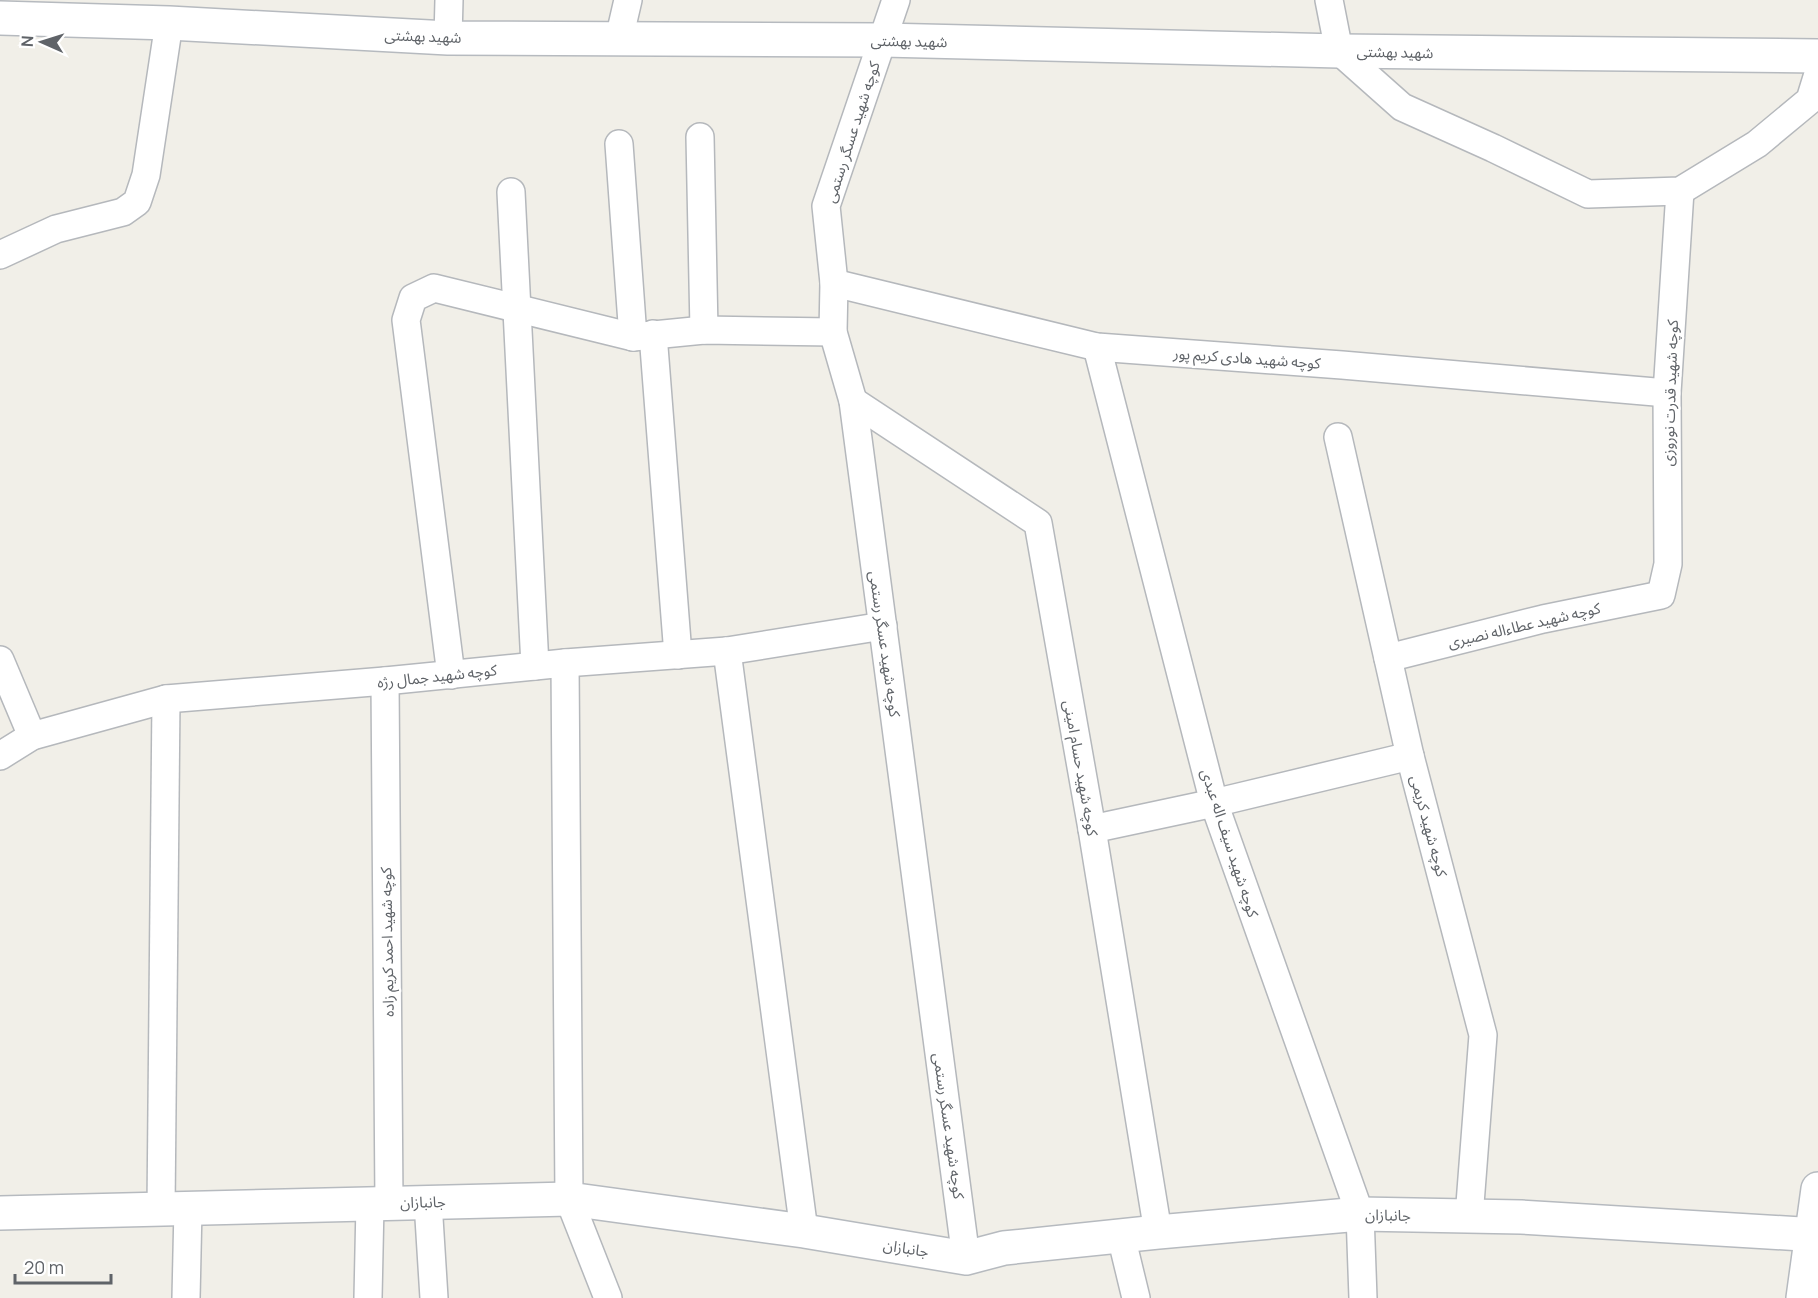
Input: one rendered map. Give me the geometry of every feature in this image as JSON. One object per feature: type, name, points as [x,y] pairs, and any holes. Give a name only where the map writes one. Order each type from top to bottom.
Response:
[{"type":"street","points":[[448,38],[449,0]]},
{"type":"street","points":[[619,39],[628,0]]},
{"type":"street","name":"کوچه شهید عسگر رستمی","points":[[896,0],[826,206],[834,282],[833,332],[853,400],[966,1258]]},
{"type":"street","points":[[1329,0],[1339,51],[1402,107],[1588,194],[1680,191],[1757,144],[1810,100],[1818,74]]},
{"type":"street","name":"شهید بهشتی","points":[[0,18],[169,23],[448,38],[883,40],[1339,51],[1818,56]]},
{"type":"street","points":[[0,255],[56,229],[123,212],[137,202],[146,175],[169,23]]},
{"type":"street","points":[[700,137],[704,330]]},
{"type":"street","points":[[619,144],[643,335],[678,655]]},
{"type":"street","name":"کوچه شهید قدرت نوروزی","points":[[1661,595],[1668,564],[1667,393],[1680,191]]},
{"type":"street","points":[[511,192],[535,666]]},
{"type":"street","name":"کوچه شهید هادی کریم پور","points":[[834,282],[1097,347],[1667,393]]},
{"type":"street","points":[[451,675],[406,320],[413,298],[434,288],[517,309],[643,335],[704,330],[833,332]]},
{"type":"street","name":"کوچه شهید سیف اله عبدی","points":[[1097,347],[1214,803],[1360,1214],[1363,1298]]},
{"type":"street","name":"کوچه شهید حسام امینی","points":[[853,400],[1038,523],[1092,829],[1158,1232]]},
{"type":"street","name":"کوچه شهید کریمی","points":[[1338,437],[1410,756],[1483,1035],[1469,1217]]},
{"type":"street","name":"کوچه شهید عطاءاله نصیری","points":[[1389,658],[1543,619],[1661,595]]},
{"type":"street","name":"کوچه شهید جمال رژه","points":[[0,756],[32,736],[166,699],[565,663],[727,651],[883,626]]},
{"type":"street","points":[[727,651],[804,1231]]},
{"type":"street","points":[[0,660],[32,736]]},
{"type":"street","points":[[565,663],[569,1198],[608,1298]]},
{"type":"street","name":"کوچه شهید احمد کریم زاده","points":[[368,1298],[380,1203],[385,681]]},
{"type":"street","points":[[166,699],[174,1208],[186,1298]]},
{"type":"street","points":[[1092,829],[1214,803],[1410,756]]},
{"type":"street","points":[[1803,1298],[1815,1234],[1818,1190]]},
{"type":"street","name":"جانبازان","points":[[0,1213],[569,1198],[804,1231],[966,1258],[1004,1248],[1360,1214],[1521,1218],[1815,1234]]},
{"type":"street","points":[[428,1202],[434,1298]]},
{"type":"street","points":[[1121,1236],[1136,1298]]}]
